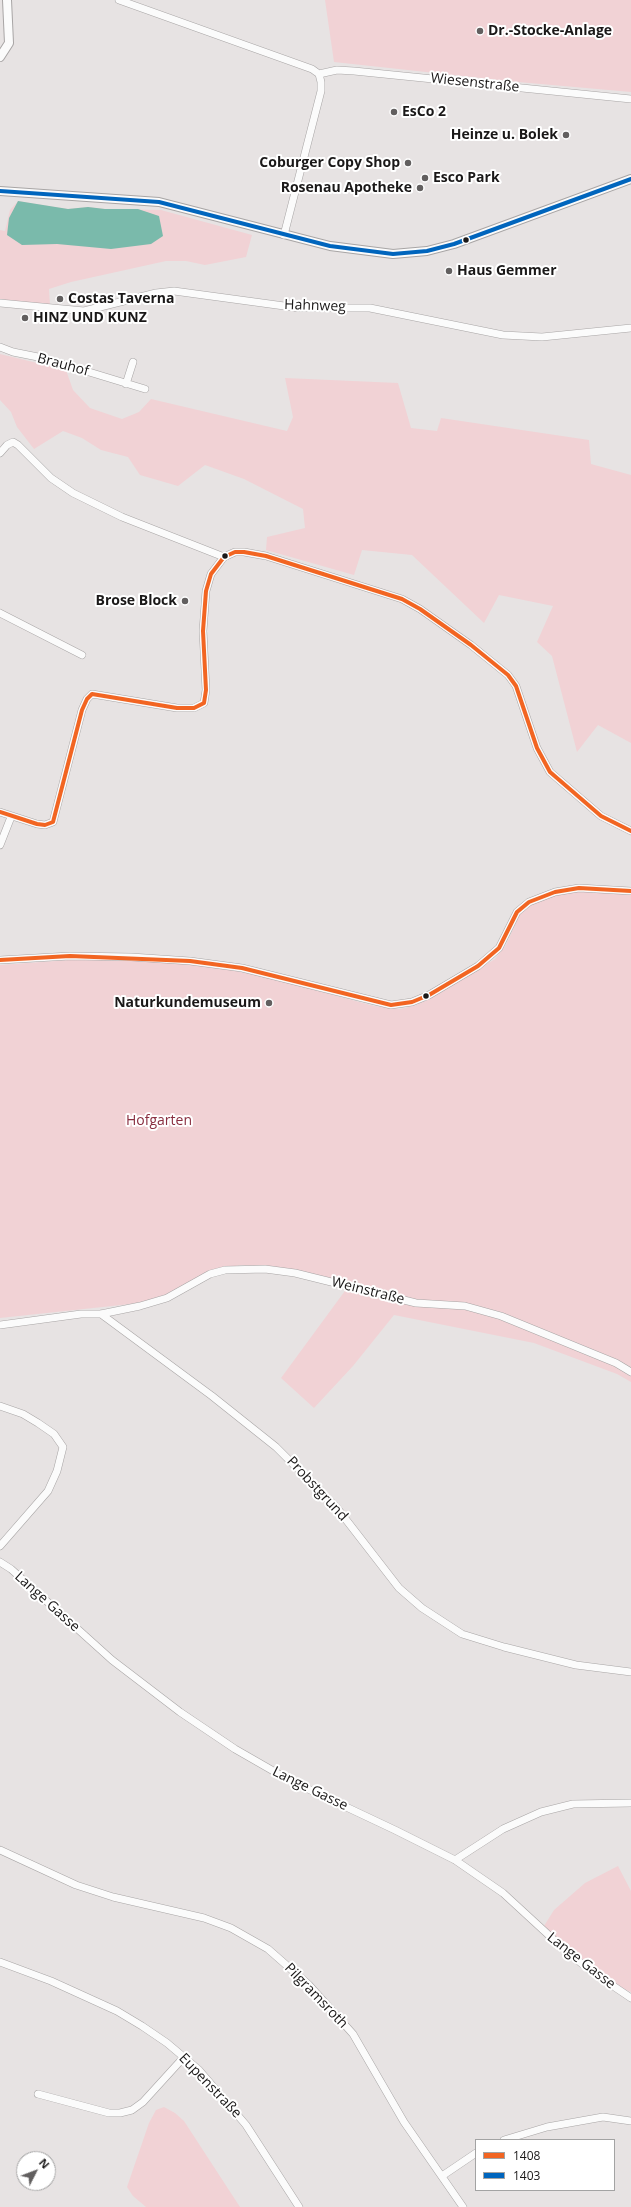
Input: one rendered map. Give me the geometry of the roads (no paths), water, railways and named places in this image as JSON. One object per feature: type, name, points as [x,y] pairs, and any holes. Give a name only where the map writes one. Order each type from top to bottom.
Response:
[{"type":"street","points":[[0,57],[9,42],[7,0]]},
{"type":"street","points":[[119,0],[312,69],[319,74],[321,91],[284,235]]},
{"type":"street","name":"Wiesenstraße","points":[[319,74],[337,70],[354,71],[631,99]]},
{"type":"street","points":[[0,191],[159,202],[330,246],[393,254],[427,251],[454,244],[631,179]]},
{"type":"street","name":"Hahnweg","points":[[0,303],[84,311],[156,293],[174,291],[299,308],[370,308],[503,335],[542,337],[631,328]]},
{"type":"street","name":"Brauhof","points":[[0,347],[13,352],[43,358],[146,389]]},
{"type":"street","points":[[126,384],[133,362]]},
{"type":"street","points":[[0,453],[7,444],[13,442],[18,445],[51,478],[73,493],[122,517],[224,558]]},
{"type":"street","points":[[0,812],[11,817],[45,825],[50,825],[56,819],[82,710],[90,695],[103,695],[177,708],[194,708],[204,703],[206,690],[203,613],[206,591],[211,574],[224,558],[235,552],[244,552],[266,556],[402,599],[420,609],[471,645],[508,675],[520,694],[537,748],[550,772],[601,816],[631,831]]},
{"type":"street","points":[[0,614],[82,655]]},
{"type":"street","points":[[0,846],[11,817]]},
{"type":"street","points":[[0,960],[70,956],[131,957],[190,961],[242,968],[391,1005],[412,1002],[429,995],[478,966],[499,948],[517,912],[529,902],[556,892],[579,888],[631,892]]},
{"type":"street","name":"Weinstraße","points":[[101,1314],[159,1301],[210,1274],[225,1270],[265,1269],[295,1273],[416,1303],[465,1306],[501,1316],[616,1363],[631,1372]]},
{"type":"street","points":[[0,1325],[81,1314],[101,1314]]},
{"type":"street","name":"Probstgrund","points":[[101,1314],[212,1396],[276,1447],[337,1508],[399,1588],[422,1608],[462,1634],[576,1665],[631,1672]]},
{"type":"street","points":[[0,1406],[38,1423],[54,1434],[63,1447],[58,1471],[48,1491],[27,1517],[0,1546]]},
{"type":"street","name":"Lange Gasse","points":[[0,1562],[11,1568],[112,1660],[180,1712],[241,1752],[289,1780],[455,1860],[503,1893],[566,1951],[591,1971],[631,1998]]},
{"type":"street","points":[[455,1860],[503,1829],[541,1812],[573,1804],[631,1803]]},
{"type":"street","name":"Pilgramsroth","points":[[0,1850],[76,1885],[113,1897],[204,1918],[236,1931],[268,1949],[304,1980],[353,2034],[400,2116],[463,2207]]},
{"type":"street","name":"Eupenstraße","points":[[0,1962],[51,1981],[117,2011],[142,2026],[184,2057],[223,2096],[246,2125],[299,2207]]},
{"type":"street","points":[[38,2094],[109,2113],[120,2113],[132,2110],[143,2102],[184,2057]]},
{"type":"street","points":[[507,2139],[547,2126],[603,2117],[631,2121]]},
{"type":"street","points":[[442,2176],[475,2154]]},
{"type":"place","name":"Dr.-Stocke-Anlage","points":[[480,31]]},
{"type":"place","name":"EsCo 2","points":[[394,112]]},
{"type":"place","name":"Heinze u. Bolek","points":[[566,135]]},
{"type":"place","name":"Coburger Copy Shop","points":[[408,163]]},
{"type":"place","name":"Esco Park","points":[[425,178]]},
{"type":"place","name":"Rosenau Apotheke","points":[[420,188]]},
{"type":"place","name":"Haus Gemmer","points":[[449,271]]},
{"type":"place","name":"Costas Taverna","points":[[60,299]]},
{"type":"place","name":"HINZ UND KUNZ","points":[[25,318]]},
{"type":"place","name":"Brose Block","points":[[185,601]]},
{"type":"place","name":"Naturkundemuseum","points":[[269,1003]]},
{"type":"park label","name":"Hofgarten","points":[[159,1121]]}]
